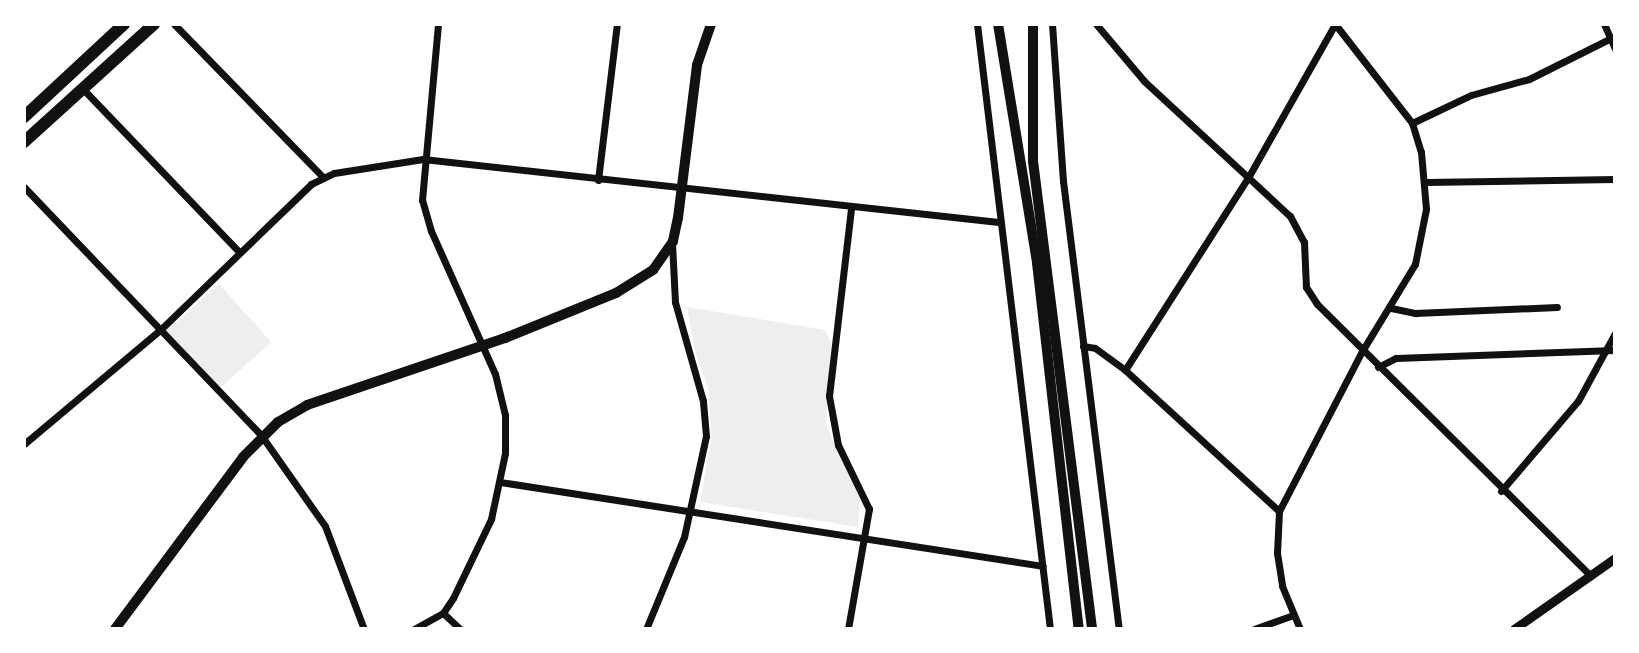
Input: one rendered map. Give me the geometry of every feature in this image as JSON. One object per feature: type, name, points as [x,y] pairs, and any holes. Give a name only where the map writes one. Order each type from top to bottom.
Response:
[{"type":"main road","points":[[24,117],[124,24]]},
{"type":"main road","points":[[24,142],[154,24]]},
{"type":"main road","points":[[115,629],[261,435],[307,405],[484,343],[629,286],[664,259],[673,241],[682,189],[697,65],[711,24]]},
{"type":"main road","points":[[998,24],[1037,263],[1079,629]]},
{"type":"main road","points":[[1033,24],[1033,161],[1092,629]]},
{"type":"street","points":[[174,24],[323,177]]},
{"type":"street","points":[[414,629],[443,613],[491,519],[500,482],[505,415],[484,343],[425,217],[423,159],[438,24]]},
{"type":"street","points":[[598,180],[617,24]]},
{"type":"street","points":[[977,24],[1050,629]]},
{"type":"street","points":[[1052,24],[1063,181],[1119,629]]},
{"type":"street","points":[[1096,24],[1167,105],[1249,176],[1300,230],[1311,297],[1501,491],[1591,576]]},
{"type":"street","points":[[1125,370],[1249,176],[1335,24],[1412,123],[1426,182],[1423,240],[1391,308],[1362,351],[1279,511],[1277,553],[1293,615],[1300,629]]},
{"type":"street","points":[[1604,24],[1613,37],[1615,49]]},
{"type":"street","points":[[1412,123],[1471,95],[1529,79],[1613,37]]},
{"type":"street","points":[[82,88],[240,253]]},
{"type":"street","points":[[24,444],[160,330],[323,177],[423,159],[851,210],[999,222]]},
{"type":"street","points":[[1426,182],[1615,179]]},
{"type":"street","points":[[24,187],[261,435],[325,526],[364,629]]},
{"type":"street","points":[[848,629],[865,538],[866,496],[838,445],[829,396],[851,210]]},
{"type":"street","points":[[646,629],[691,509],[706,436],[703,401],[675,302],[673,241]]},
{"type":"street","points":[[1391,308],[1415,313],[1557,307]]},
{"type":"street","points":[[1501,491],[1560,425],[1612,350],[1615,333]]},
{"type":"street","points":[[1083,346],[1095,348],[1125,370],[1279,511]]},
{"type":"street","points":[[1378,367],[1396,358],[1612,350]]},
{"type":"street","points":[[500,482],[691,509],[1043,566]]},
{"type":"street","points":[[1514,629],[1615,558]]},
{"type":"street","points":[[443,613],[460,629]]},
{"type":"street","points":[[1254,629],[1293,615]]},
{"type":"shaded area","points":[[219,284],[271,342],[219,389],[167,331]]},
{"type":"shaded area","points":[[687,307],[825,330],[831,343],[826,425],[860,499],[858,527],[700,502],[711,440],[709,390],[696,355]]}]
